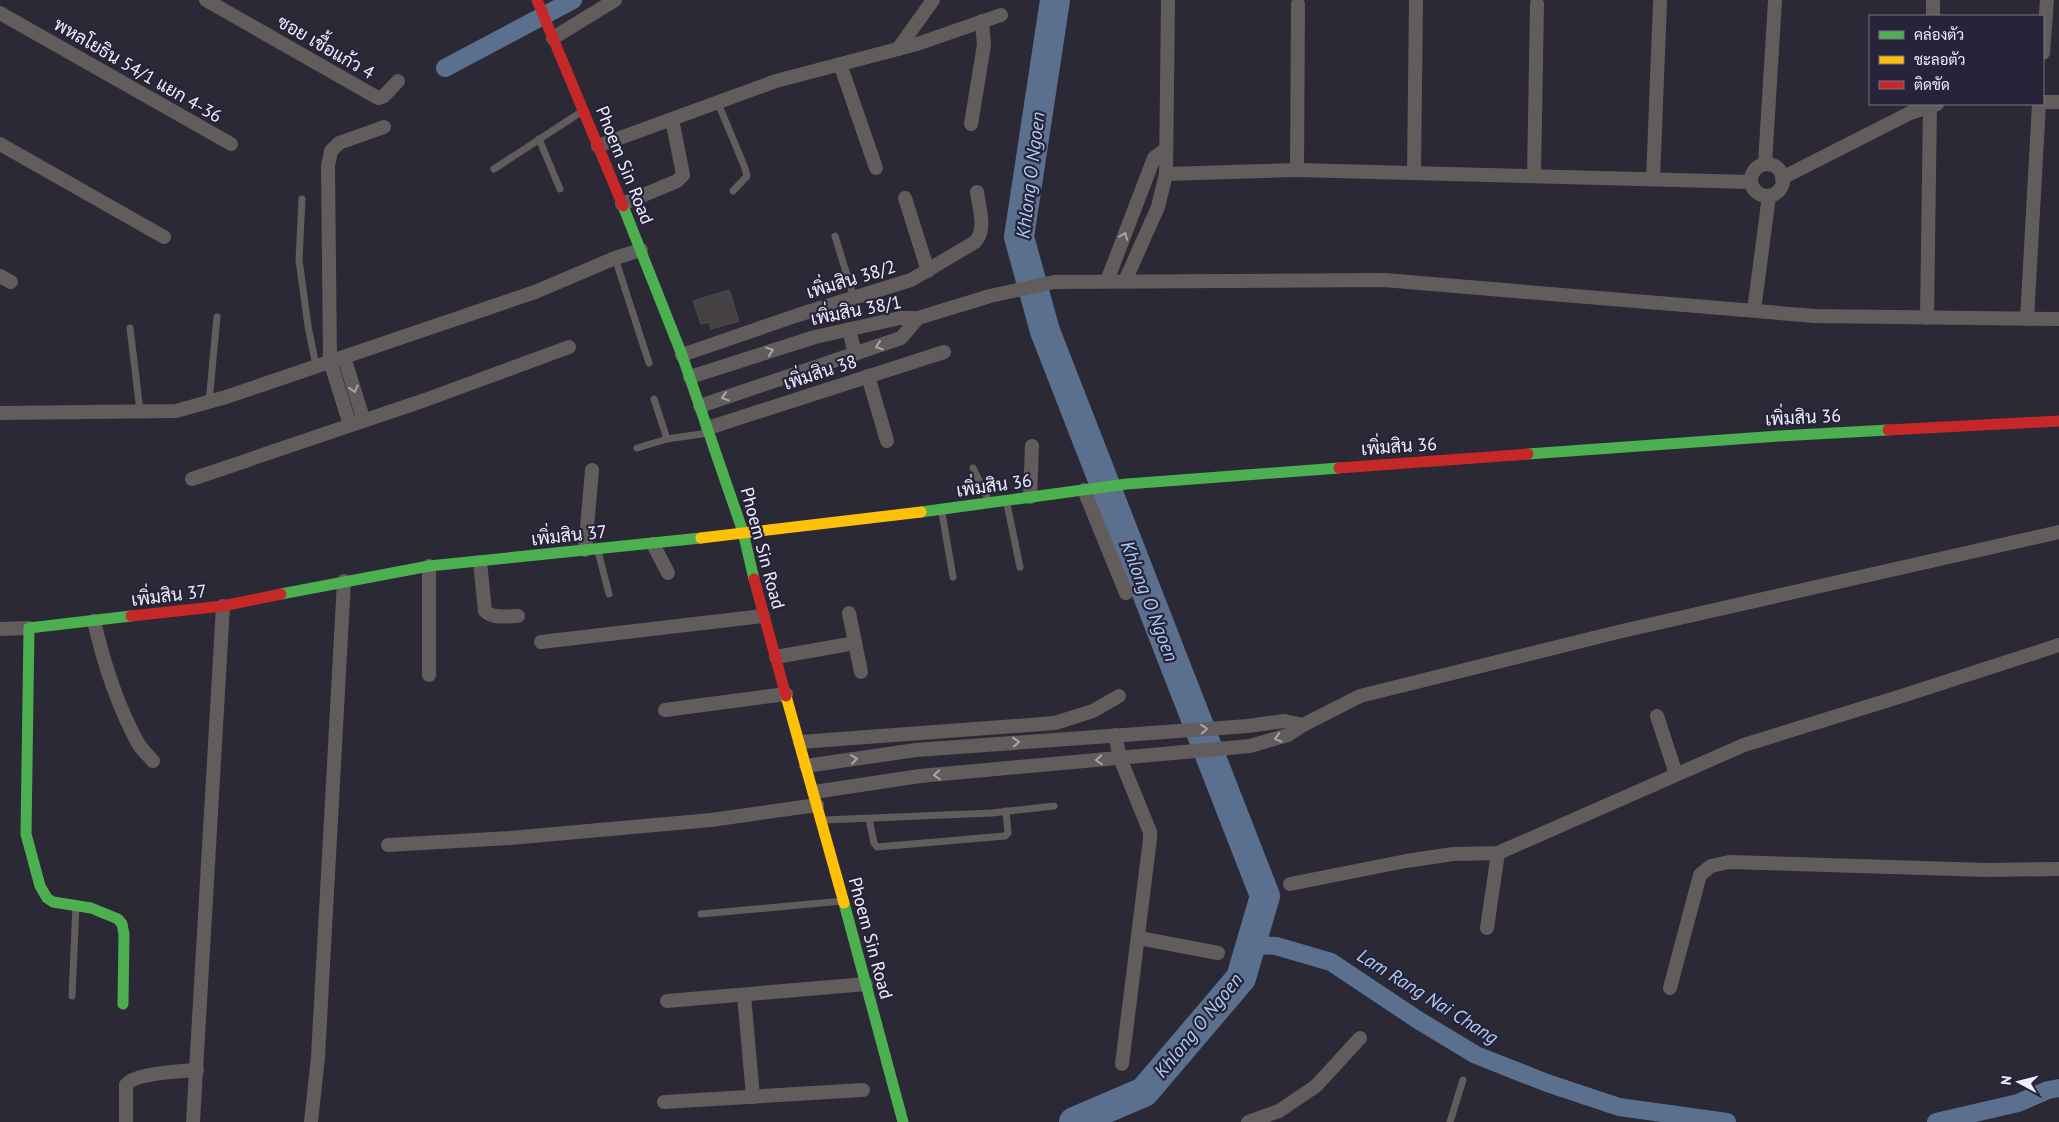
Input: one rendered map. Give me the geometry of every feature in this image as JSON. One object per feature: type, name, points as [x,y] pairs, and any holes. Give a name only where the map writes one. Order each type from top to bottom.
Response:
[{"type":"street","name":"ซอย เชื้อแก้ว 4","points":[[206,0],[378,98],[384,96],[398,81]]},
{"type":"street","points":[[553,38],[615,0]]},
{"type":"street","points":[[898,49],[933,0]]},
{"type":"street","points":[[1125,281],[1158,207],[1166,174],[1168,0]]},
{"type":"street","points":[[1414,173],[1416,0]]},
{"type":"street","points":[[1765,164],[1775,0]]},
{"type":"street","points":[[1933,0],[1933,15]]},
{"type":"street","points":[[2044,40],[2047,0]]},
{"type":"street","points":[[1654,179],[1660,3]]},
{"type":"street","points":[[1298,4],[1298,170]]},
{"type":"street","points":[[1534,176],[1536,4]]},
{"type":"street","name":"Phoem Sin Road","points":[[539,5],[641,250],[682,355],[743,532],[763,616],[816,799],[904,1122]]},
{"type":"street","name":"พหลโยธิน 54/1 แยก 4-36","points":[[0,13],[232,144]]},
{"type":"street","points":[[598,146],[776,81],[898,49],[1001,15]]},
{"type":"street","points":[[971,124],[984,45],[982,21]]},
{"type":"street","points":[[840,64],[876,168]]},
{"type":"street","points":[[2044,102],[2059,102]]},
{"type":"street","points":[[1782,178],[1910,112],[1929,105]]},
{"type":"street","points":[[1927,318],[1932,105]]},
{"type":"street","points":[[2027,319],[2039,105]]},
{"type":"street","points":[[622,204],[677,181],[683,175],[683,166],[672,119]]},
{"type":"street","points":[[350,425],[337,359],[328,166],[331,151],[339,143],[384,127]]},
{"type":"street","points":[[0,144],[164,237]]},
{"type":"street","points":[[1107,281],[1154,158],[1165,150]]},
{"type":"street","points":[[1765,164],[1776,167],[1782,178],[1779,190],[1768,196],[1757,192],[1751,182],[1754,170],[1765,164]]},
{"type":"street","points":[[1166,174],[1298,170],[1751,182]]},
{"type":"street","name":"เพิ่มสิน 38/2","points":[[682,355],[911,280],[975,242],[980,236],[982,228],[977,192]]},
{"type":"street","points":[[1754,310],[1768,196]]},
{"type":"street","points":[[905,198],[928,270]]},
{"type":"street","points":[[0,413],[176,411],[210,402],[535,292],[615,258],[641,250]]},
{"type":"street","points":[[918,318],[990,296],[1054,282],[1384,280],[1815,316],[2059,319]]},
{"type":"street","name":"เพิ่มสิน 38/1","points":[[690,377],[815,337],[900,318],[918,318]]},
{"type":"street","name":"เพิ่มสิน 38/1","points":[[700,406],[900,338],[918,318]]},
{"type":"street","points":[[849,329],[855,354]]},
{"type":"street","points":[[192,479],[364,421],[569,347]]},
{"type":"street","name":"เพิ่มสิน 38","points":[[709,430],[944,352]]},
{"type":"street","points":[[337,359],[364,421]]},
{"type":"street","points":[[868,376],[887,441]]},
{"type":"street","name":"เพิ่มสิน 36","points":[[743,532],[942,510],[1127,484],[1779,436],[2059,421]]},
{"type":"street","points":[[1030,498],[1032,446]]},
{"type":"street","points":[[592,470],[592,550]]},
{"type":"street","points":[[1086,489],[1126,593]]},
{"type":"street","name":"เพิ่มสิน 37","points":[[29,628],[223,606],[429,566],[653,544],[743,532]]},
{"type":"street","points":[[388,844],[510,838],[711,820],[920,776],[1250,746],[1288,735],[1303,725],[1360,696],[1622,631],[2059,532]]},
{"type":"street","points":[[653,544],[668,573]]},
{"type":"street","points":[[480,562],[485,611],[494,616],[518,616]]},
{"type":"street","points":[[429,566],[430,675]]},
{"type":"street","points":[[311,1122],[318,1056],[344,581]]},
{"type":"street","points":[[193,1122],[223,606]]},
{"type":"street","points":[[849,613],[861,672]]},
{"type":"street","points":[[541,642],[763,616]]},
{"type":"street","points":[[94,621],[102,656],[127,718],[138,744],[153,761]]},
{"type":"street","points":[[0,629],[29,628],[26,834],[40,886],[47,898],[53,902],[92,908],[118,919],[122,924],[124,934],[123,1004]]},
{"type":"street","points":[[776,657],[855,643]]},
{"type":"street","points":[[1290,884],[1406,861],[1453,854],[1498,853],[1744,744],[1905,695],[2059,645]]},
{"type":"street","points":[[665,710],[786,694]]},
{"type":"street","points":[[800,742],[1055,723],[1093,711],[1119,696]]},
{"type":"street","points":[[1657,716],[1676,774]]},
{"type":"street","points":[[806,766],[916,750],[1248,726],[1284,721],[1303,725]]},
{"type":"street","points":[[1115,735],[1120,758],[1150,832],[1139,938],[1122,1064]]},
{"type":"street","points":[[1487,928],[1498,853]]},
{"type":"street","points":[[1670,988],[1700,876],[1711,866],[1729,862],[1987,870],[2059,869]]},
{"type":"street","points":[[1139,938],[1218,952]]},
{"type":"street","points":[[667,1002],[866,984]]},
{"type":"street","points":[[744,995],[753,1097]]},
{"type":"street","points":[[1248,1122],[1279,1117],[1316,1086],[1360,1038]]},
{"type":"street","points":[[126,1122],[126,1085],[128,1081],[139,1077],[197,1070]]},
{"type":"street","points":[[664,1102],[862,1090]]},
{"type":"lane","points":[[718,102],[747,176],[733,191]]},
{"type":"lane","points":[[494,169],[583,110]]},
{"type":"lane","points":[[539,139],[560,189]]},
{"type":"lane","points":[[302,199],[299,260],[308,326],[316,366]]},
{"type":"lane","points":[[835,236],[854,298]]},
{"type":"lane","points":[[615,258],[649,363]]},
{"type":"lane","points":[[210,402],[217,317]]},
{"type":"lane","points":[[130,328],[140,411]]},
{"type":"lane","points":[[654,399],[667,439]]},
{"type":"lane","points":[[637,448],[709,430]]},
{"type":"lane","points":[[973,468],[990,503]]},
{"type":"lane","points":[[1007,501],[1020,567]]},
{"type":"lane","points":[[942,510],[953,577]]},
{"type":"lane","points":[[592,550],[609,594]]},
{"type":"lane","points":[[821,820],[1006,811],[1054,806]]},
{"type":"lane","points":[[869,819],[874,843],[877,847],[1005,836],[1008,833],[1006,811]]},
{"type":"lane","points":[[701,914],[843,901]]},
{"type":"lane","points":[[72,996],[76,906]]},
{"type":"lane","points":[[1450,1122],[1463,1080]]},
{"type":"building","points":[[729,290],[739,321],[711,329],[709,322],[701,324],[693,301]]},
{"type":"waterway","points":[[445,68],[573,0]]},
{"type":"waterway","name":"Khlong O Ngoen","points":[[1055,0],[1019,237],[1045,331],[1265,896],[1241,978],[1144,1092],[1074,1122]]},
{"type":"waterway","name":"Lam Rang Nai Chang","points":[[1251,945],[1276,946],[1331,962],[1418,1020],[1476,1055],[1547,1083],[1619,1107],[1727,1122]]},
{"type":"waterway","name":"Lam Rang Nai Chang","points":[[1936,1122],[2018,1103],[2048,1090],[2059,1088]]},
{"type":"traffic: fast","points":[[623,206],[682,355],[743,532],[754,579]]},
{"type":"traffic: fast","points":[[1528,454],[1888,430]]},
{"type":"traffic: fast","points":[[921,512],[1127,484],[1339,468]]},
{"type":"traffic: fast","points":[[281,594],[429,566],[701,538]]},
{"type":"traffic: fast","points":[[123,1004],[124,934],[122,924],[118,919],[91,908],[53,902],[47,898],[40,886],[26,834],[29,628],[131,616]]},
{"type":"traffic: fast","points":[[844,903],[903,1122]]},
{"type":"traffic: slow","points":[[701,538],[921,512]]},
{"type":"traffic: slow","points":[[786,696],[844,903]]},
{"type":"traffic: jam","points":[[537,0],[623,206]]},
{"type":"traffic: jam","points":[[1888,430],[2059,421]]},
{"type":"traffic: jam","points":[[1339,468],[1528,454]]},
{"type":"traffic: jam","points":[[754,579],[786,696]]},
{"type":"traffic: jam","points":[[131,616],[223,606],[281,594]]}]
